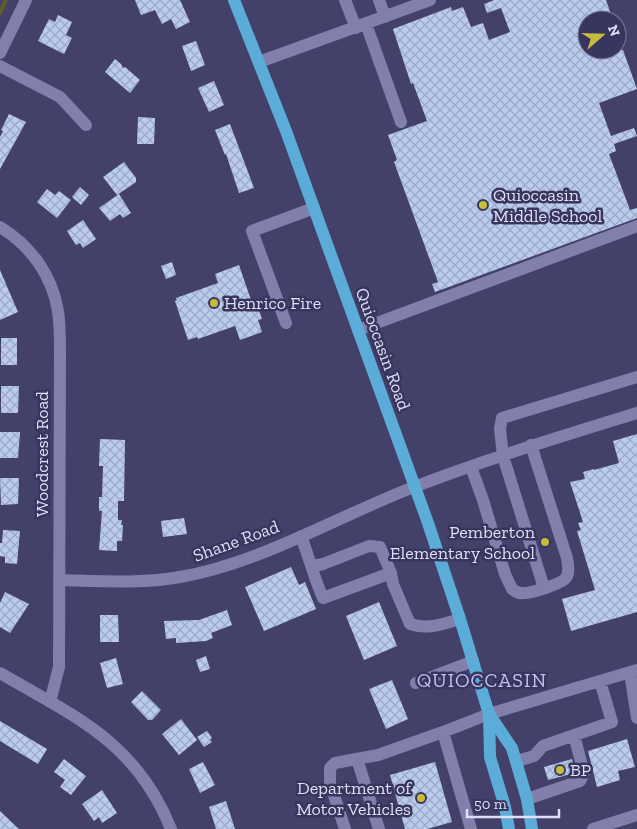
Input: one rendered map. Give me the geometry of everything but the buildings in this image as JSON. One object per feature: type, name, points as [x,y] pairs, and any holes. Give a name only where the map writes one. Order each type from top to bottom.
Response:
[{"type":"main road","name":"Quioccasin Road","points":[[234,0],[314,208],[460,619],[489,714],[490,756],[505,807],[509,829]]},
{"type":"main road","name":"Quioccasin Road","points":[[489,714],[512,748],[527,799],[532,829]]},
{"type":"street","points":[[0,53],[26,0]]},
{"type":"street","points":[[345,0],[361,26],[401,122]]},
{"type":"street","points":[[379,0],[385,17]]},
{"type":"street","points":[[259,62],[385,17],[421,1]]},
{"type":"street","points":[[0,66],[60,97],[86,125]]},
{"type":"street","points":[[286,323],[252,230],[314,208]]},
{"type":"street","points":[[358,330],[637,226]]},
{"type":"street","name":"Woodcrest Road","points":[[0,227],[12,234],[27,247],[39,262],[53,291],[58,312],[60,351],[59,667],[50,702]]},
{"type":"street","points":[[544,588],[503,456],[500,429],[502,418],[637,377]]},
{"type":"street","name":"Shane Road","points":[[59,580],[155,580],[178,578],[232,564],[414,487],[531,446],[637,413]]},
{"type":"street","points":[[471,467],[508,584],[512,589],[524,593],[544,588],[565,580],[569,571],[531,446]]},
{"type":"street","points":[[301,536],[323,598],[391,573]]},
{"type":"street","points":[[313,566],[369,546],[380,547],[410,624],[424,627],[460,619]]},
{"type":"street","points":[[416,683],[473,661]]},
{"type":"street","points":[[344,829],[330,783],[330,768],[334,763],[378,755],[489,714],[633,671],[637,718]]},
{"type":"street","points":[[0,674],[95,729],[126,757],[152,789],[171,829]]},
{"type":"street","points":[[516,761],[534,756],[543,746],[612,722],[600,681]]},
{"type":"street","points":[[443,732],[472,829]]},
{"type":"street","points":[[527,799],[580,781],[584,773],[574,735]]},
{"type":"street","points":[[357,759],[379,829]]},
{"type":"street","points":[[592,829],[637,815]]},
{"type":"waterway","points":[[0,13],[6,0]]},
{"type":"place","name":"Quioccasin Middle School","points":[[483,205]]},
{"type":"place","name":"Henrico Fire","points":[[214,303]]},
{"type":"place","name":"Pemberton Elementary School","points":[[545,542]]},
{"type":"place","name":"BP","points":[[560,770]]},
{"type":"place","name":"Department of Motor Vehicles","points":[[421,798]]},
{"type":"district","name":"QUIOCCASIN","points":[[482,680]]}]
